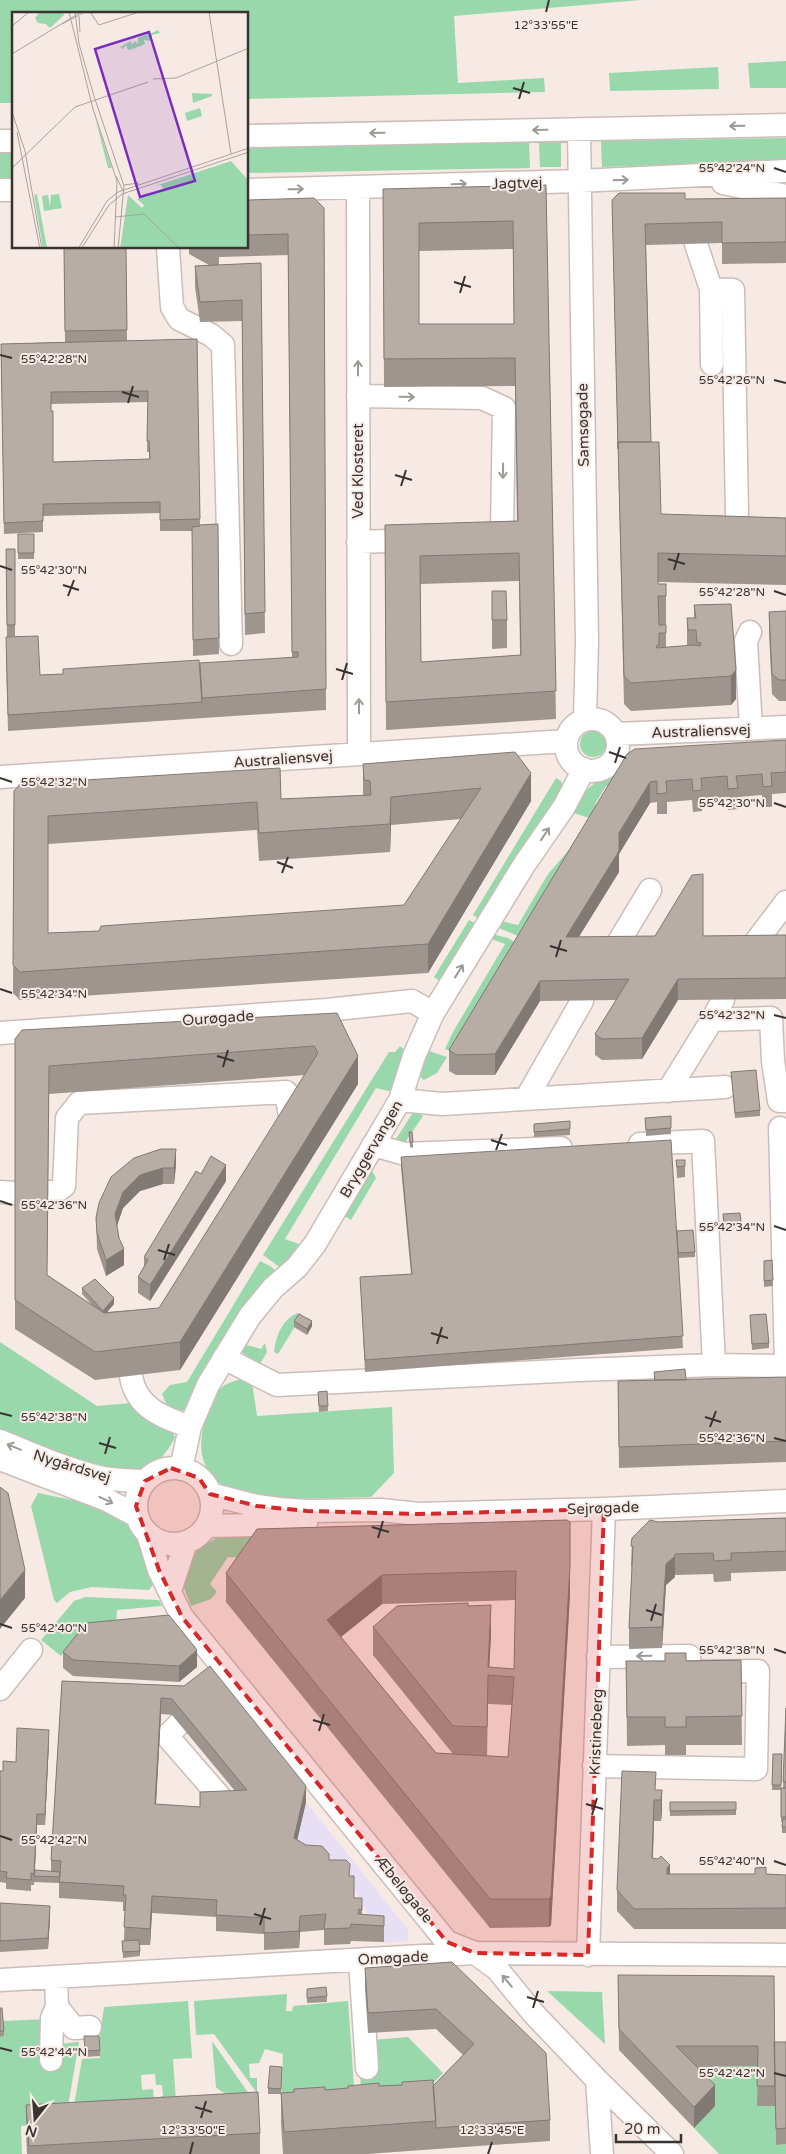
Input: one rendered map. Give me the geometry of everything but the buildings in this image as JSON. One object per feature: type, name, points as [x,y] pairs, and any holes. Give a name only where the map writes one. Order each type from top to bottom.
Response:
[{"type":"street","points":[[249,136],[786,126]]},
{"type":"street","name":"Samsøgade","points":[[579,130],[587,641],[585,719]]},
{"type":"street","name":"Jagtvej","points":[[249,190],[579,181],[691,185],[786,171]]},
{"type":"street","points":[[691,185],[786,196]]},
{"type":"street","name":"Ved Klosteret","points":[[358,187],[359,754]]},
{"type":"street","points":[[696,244],[711,289],[712,364]]},
{"type":"street","points":[[168,249],[172,307],[179,320],[211,335],[223,344],[231,644]]},
{"type":"street","points":[[711,289],[733,290],[736,514]]},
{"type":"street","points":[[358,396],[482,398],[504,408],[502,530],[476,538],[466,538]]},
{"type":"street","points":[[358,542],[437,539]]},
{"type":"street","points":[[750,632],[746,641],[751,729]]},
{"type":"street","points":[[594,718],[603,721],[616,734],[618,745],[616,756],[610,764],[601,770],[590,771],[584,769],[573,763],[568,755],[566,741],[571,729],[585,719],[594,718]]},
{"type":"street","name":"Australiensvej","points":[[616,734],[786,727]]},
{"type":"street","name":"Australiensvej","points":[[0,777],[566,741]]},
{"type":"street","name":"Bryggervangen","points":[[181,1468],[190,1427],[201,1400],[224,1358],[250,1316],[273,1288],[297,1267],[315,1244],[400,1100],[414,1056],[433,1013],[524,865],[564,807],[584,769]]},
{"type":"street","points":[[609,958],[650,890]]},
{"type":"street","points":[[745,956],[786,902]]},
{"type":"street","points":[[526,1099],[582,1000]]},
{"type":"street","points":[[668,1091],[723,1000]]},
{"type":"street","name":"Ourøgade","points":[[0,1033],[327,1010],[412,1001],[433,1013]]},
{"type":"street","points":[[712,1020],[772,1018],[773,1061],[779,1101],[786,1100]]},
{"type":"street","points":[[400,1100],[442,1104],[724,1087]]},
{"type":"street","points":[[48,1192],[56,1192],[64,1186],[67,1118],[80,1103],[286,1092],[289,1111],[297,1116]]},
{"type":"street","points":[[224,1358],[277,1385],[714,1365],[786,1366],[780,1128]]},
{"type":"street","points":[[624,1145],[703,1142],[714,1365]]},
{"type":"street","points":[[373,1145],[404,1154],[584,1146]]},
{"type":"street","points":[[131,1376],[132,1386],[140,1400],[152,1410],[190,1427]]},
{"type":"street","name":"Nygårdsvej","points":[[0,1441],[41,1458],[99,1477],[116,1480],[145,1481]]},
{"type":"street","name":"Nygårdsvej","points":[[0,1459],[91,1493],[142,1525]]},
{"type":"street","points":[[181,1468],[199,1478],[210,1494],[212,1510],[207,1526],[200,1534],[186,1542],[168,1544],[142,1525],[137,1497],[145,1481],[161,1470],[181,1468]]},
{"type":"street","name":"Sejrøgade","points":[[210,1494],[257,1506],[279,1509],[307,1511],[381,1510],[419,1514],[604,1509],[786,1501]]},
{"type":"street","name":"Kristineberg","points":[[588,1955],[604,1509]]},
{"type":"street","name":"Sejrøgade","points":[[207,1526],[381,1521],[419,1514]]},
{"type":"street","name":"Æbeløgade","points":[[142,1525],[159,1570],[182,1617],[224,1684],[446,1942],[474,1953],[497,1970],[534,2014],[672,2154]]},
{"type":"street","points":[[170,1590],[186,1542]]},
{"type":"street","points":[[0,1689],[31,1650]]},
{"type":"street","points":[[594,1766],[756,1770],[758,1672],[689,1672],[689,1656],[598,1657]]},
{"type":"street","points":[[180,1723],[167,1736],[220,1797]]},
{"type":"street","name":"Omøgade","points":[[0,1980],[474,1953],[588,1955],[786,1954]]},
{"type":"street","points":[[360,1960],[367,2068]]},
{"type":"street","points":[[51,2060],[52,2018],[57,2007],[56,1977]]},
{"type":"street","points":[[57,2007],[74,2028],[90,2027]]},
{"type":"street","points":[[597,2080],[602,2154]]},
{"type":"highlighted area","points":[[171,1468],[199,1478],[210,1494],[257,1506],[307,1511],[419,1514],[604,1509],[588,1955],[475,1953],[447,1942],[182,1617],[159,1570],[136,1506],[145,1481]]},
{"type":"shaded area","points":[[306,1802],[408,1930],[408,1941],[384,1943],[345,1872],[294,1854]]},
{"type":"green space","points":[[0,0],[641,0],[454,16],[458,83],[544,78],[545,92],[249,99],[249,12],[12,12],[12,103],[0,103]]},
{"type":"green space","points":[[786,61],[786,88],[750,88],[748,63]]},
{"type":"green space","points":[[718,67],[719,89],[610,91],[609,73]]},
{"type":"green space","points":[[786,138],[786,161],[602,167],[601,141]]},
{"type":"green space","points":[[529,142],[530,168],[249,173],[249,147]]},
{"type":"green space","points":[[539,142],[561,142],[561,167],[540,167]]},
{"type":"green space","points":[[0,152],[12,152],[12,178],[0,178]]},
{"type":"green space","points":[[593,731],[602,735],[606,744],[602,753],[593,757],[584,753],[580,744],[584,735]]},
{"type":"green space","points":[[621,773],[611,788],[606,786],[595,804],[600,807],[520,937],[499,928],[498,924],[501,921],[518,925],[548,874],[568,851],[589,818],[571,812],[581,797],[597,782]]},
{"type":"green space","points":[[556,778],[561,781],[563,789],[483,921],[473,915]]},
{"type":"green space","points":[[469,920],[480,926],[441,982],[434,977]]},
{"type":"green space","points":[[492,934],[508,938],[516,943],[450,1051],[445,1049],[453,1032],[505,944],[489,938]]},
{"type":"green space","points":[[400,1046],[406,1051],[395,1087],[389,1091],[376,1088],[285,1239],[300,1246],[297,1252],[281,1268],[263,1255],[389,1052],[395,1052]]},
{"type":"green space","points":[[426,1050],[447,1057],[437,1073],[424,1080],[419,1076]]},
{"type":"green space","points":[[414,1111],[423,1116],[402,1147],[394,1142]]},
{"type":"green space","points":[[371,1169],[376,1178],[351,1220],[343,1215]]},
{"type":"green space","points":[[260,1261],[272,1267],[276,1272],[250,1297],[184,1410],[176,1412],[169,1410],[162,1394],[170,1385],[187,1382]]},
{"type":"green space","points":[[298,1313],[302,1315],[278,1354],[274,1352],[276,1340],[284,1324]]},
{"type":"green space","points":[[0,1342],[97,1406],[131,1403],[170,1429],[175,1437],[165,1453],[153,1464],[141,1470],[127,1472],[97,1467],[0,1435]]},
{"type":"green space","points":[[265,1343],[267,1352],[260,1364],[241,1352],[243,1344],[261,1349]]},
{"type":"green space","points":[[242,1379],[252,1382],[257,1416],[392,1407],[394,1473],[371,1497],[265,1500],[241,1495],[228,1489],[209,1472],[201,1448],[202,1434],[214,1397],[222,1387]]},
{"type":"green space","points":[[38,1493],[72,1500],[74,1495],[110,1511],[128,1523],[139,1538],[150,1565],[155,1582],[149,1590],[92,1587],[70,1592],[57,1603],[54,1600],[31,1506]]},
{"type":"green space","points":[[260,1531],[241,1558],[228,1557],[210,1584],[217,1592],[211,1599],[191,1606],[183,1585],[189,1557],[197,1549],[219,1537]]},
{"type":"green space","points":[[86,1597],[159,1600],[162,1606],[117,1610],[116,1623],[82,1629],[61,1656],[41,1640],[74,1601]]},
{"type":"green space","points":[[547,1991],[602,1992],[605,2044]]},
{"type":"green space","points":[[287,1994],[286,2011],[292,2011],[293,2006],[348,2001],[355,2100],[281,2105],[283,2054],[265,2049],[259,2063],[249,2064],[250,2078],[257,2078],[257,2093],[214,2034],[196,2035],[194,2001]]},
{"type":"green space","points":[[188,2001],[192,2058],[173,2059],[177,2115],[71,2123],[82,2059],[100,2058],[99,2041],[104,2007]],"holes":[[[155,2074],[156,2085],[162,2085],[163,2096],[161,2096],[161,2100],[154,2101],[153,2089],[142,2090],[141,2075]]]},
{"type":"green space","points":[[46,2019],[58,2044],[79,2042],[65,2124],[21,2126],[22,2154],[0,2154],[0,2037],[4,2036],[3,2021]]},
{"type":"green space","points":[[408,2037],[443,2073],[427,2090],[361,2094],[360,2071],[372,2040]]},
{"type":"green space","points":[[212,2041],[249,2094],[228,2094],[216,2087]]},
{"type":"green space","points":[[758,2066],[775,2106],[776,2145],[786,2144],[786,2154],[719,2154],[694,2128],[715,2106],[676,2067]]}]
